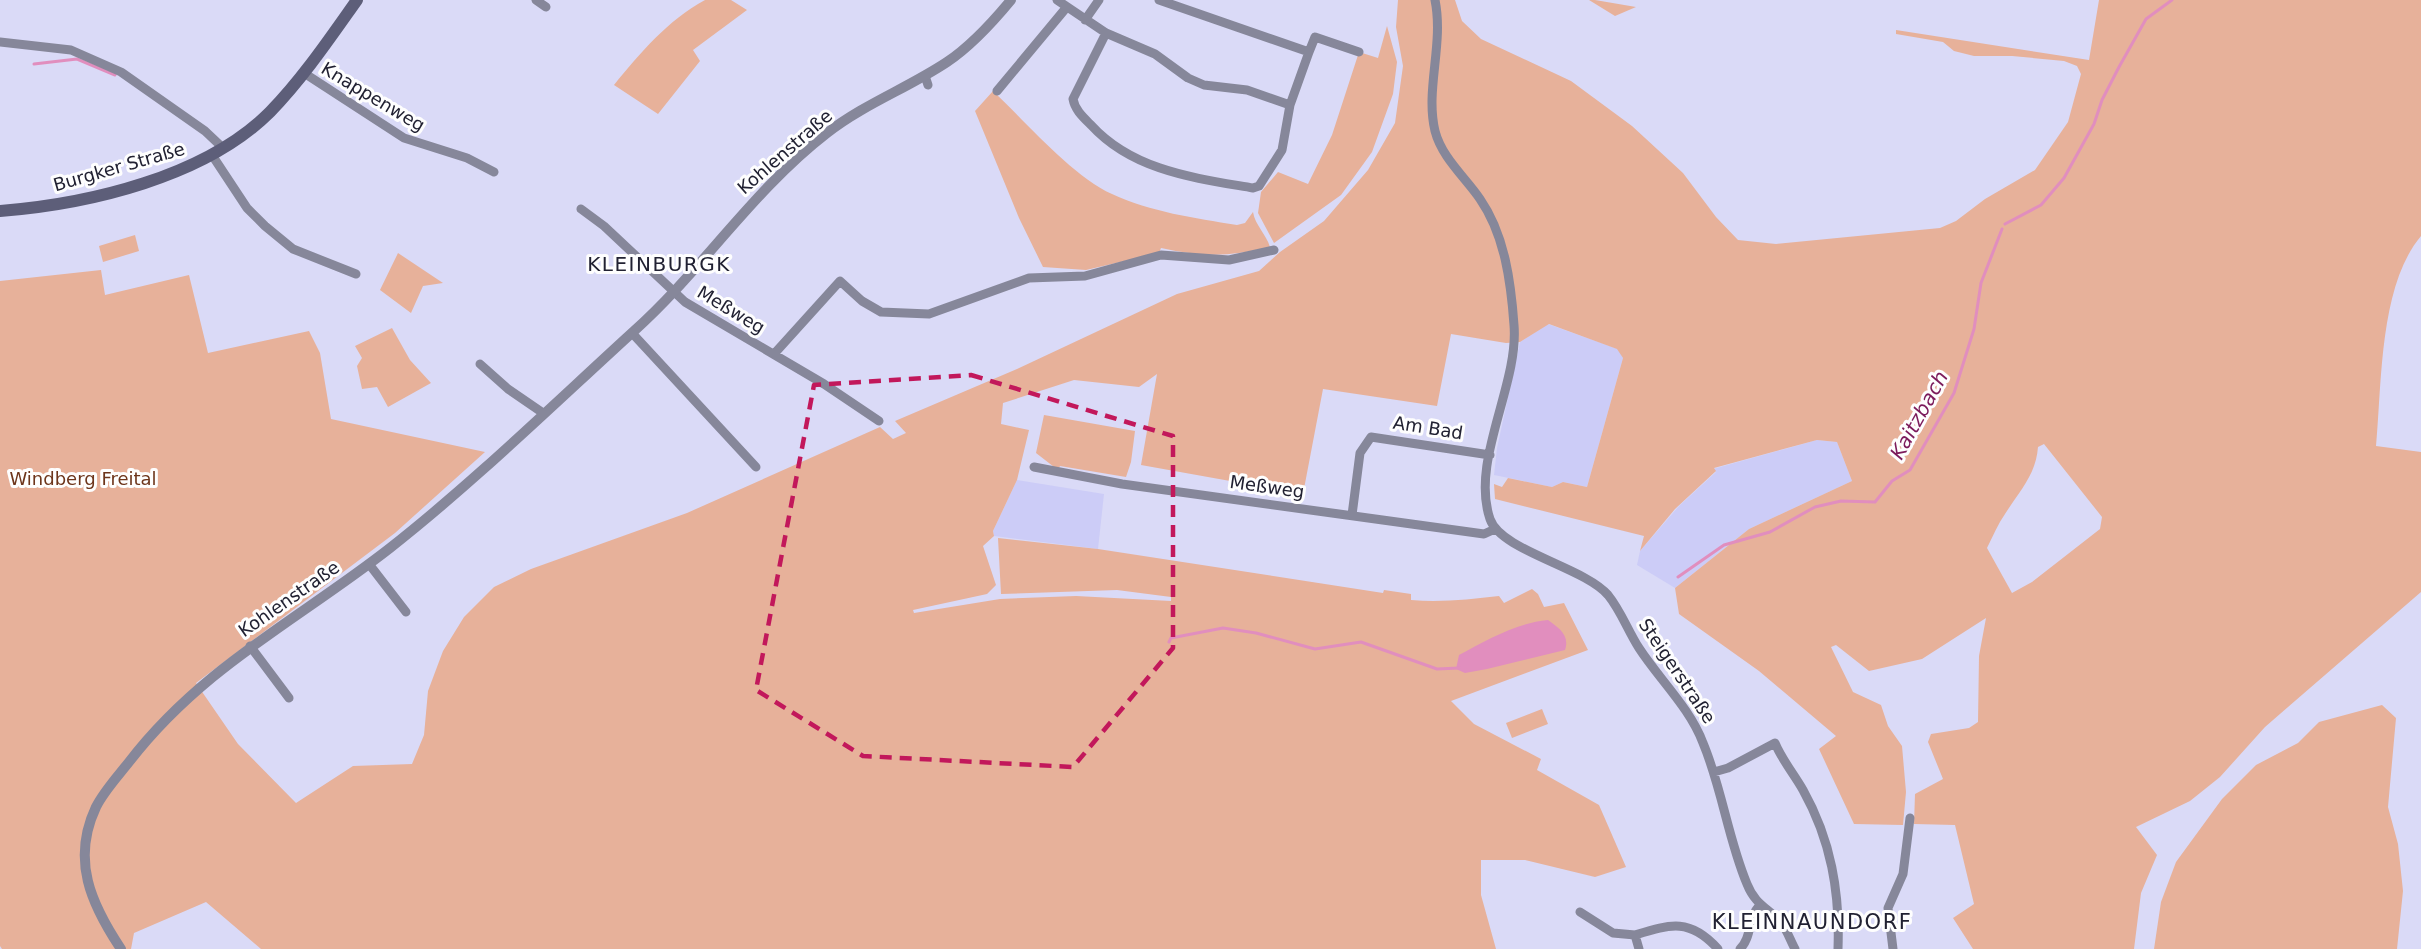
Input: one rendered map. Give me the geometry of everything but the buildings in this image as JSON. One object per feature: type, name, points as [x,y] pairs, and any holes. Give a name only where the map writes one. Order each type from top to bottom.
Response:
[{"type":"main road","name":"Burgker Straße","points":[[0,211],[70,203],[183,169],[218,152],[269,112],[303,73],[357,0]]},
{"type":"street","points":[[536,0],[546,6]]},
{"type":"street","name":"Kohlenstraße","points":[[121,949],[98,908],[83,858],[86,834],[97,805],[139,749],[174,709],[250,646],[369,564],[420,524],[632,333],[673,292],[738,216],[827,133],[876,101],[927,81],[972,43],[1011,0]]},
{"type":"street","points":[[1057,0],[1106,33],[1155,54],[1188,78],[1204,85],[1246,90],[1290,105]]},
{"type":"street","points":[[1084,20],[1099,0]]},
{"type":"street","points":[[1159,0],[1309,52]]},
{"type":"street","points":[[1435,0],[1439,27],[1433,104],[1435,131],[1450,160],[1482,201],[1499,236],[1509,281],[1514,343],[1490,455],[1487,495],[1490,520],[1495,529]]},
{"type":"street","points":[[997,91],[1066,8]]},
{"type":"street","points":[[1106,33],[1074,93],[1074,108],[1099,135],[1122,153],[1143,163],[1184,175],[1253,188],[1259,186],[1282,150],[1290,105],[1315,36],[1359,52]]},
{"type":"street","points":[[0,42],[71,50],[123,73],[205,131],[247,208],[266,226],[293,249],[356,274]]},
{"type":"street","name":"Knappenweg","points":[[303,73],[404,138],[467,158],[494,172]]},
{"type":"street","points":[[581,209],[604,226],[673,292]]},
{"type":"street","name":"Meßweg","points":[[774,354],[840,281],[862,301],[881,312],[929,314],[1029,278],[1085,276],[1161,255],[1229,260],[1274,250]]},
{"type":"street","name":"Meßweg","points":[[673,292],[695,309],[774,354],[879,421]]},
{"type":"street","points":[[632,333],[756,467]]},
{"type":"street","points":[[480,364],[508,389],[543,413]]},
{"type":"street","name":"Am Bad","points":[[1352,516],[1360,453],[1371,437],[1490,455]]},
{"type":"street","name":"Meßweg","points":[[1034,467],[1122,484],[1484,534],[1495,529]]},
{"type":"street","name":"Steigerstraße","points":[[1495,529],[1509,540],[1598,586],[1608,595],[1638,647],[1699,733],[1714,772],[1747,886],[1759,906],[1781,922],[1795,949]]},
{"type":"street","points":[[369,564],[406,612]]},
{"type":"street","points":[[250,646],[290,698]]},
{"type":"street","points":[[1714,772],[1728,768],[1775,743],[1782,759],[1802,789],[1829,849],[1838,900],[1838,949]]},
{"type":"street","points":[[1893,949],[1888,908],[1903,874],[1910,818]]},
{"type":"street","points":[[1740,949],[1747,941],[1754,912],[1759,906]]},
{"type":"street","points":[[1580,912],[1613,933],[1635,935],[1676,924],[1705,934],[1718,949]]},
{"type":"street","points":[[1635,935],[1639,949]]},
{"type":"highlighted area","points":[[971,375],[1173,436],[1173,648],[1073,767],[863,756],[756,690],[814,385]]},
{"type":"shaded area","points":[[1548,324],[1618,349],[1623,358],[1587,487],[1563,482],[1552,487],[1494,475],[1497,448],[1520,342]]},
{"type":"shaded area","points":[[1817,440],[1837,442],[1852,481],[1749,529],[1675,588],[1637,565],[1640,551],[1679,506],[1716,472],[1713,469]]},
{"type":"shaded area","points":[[1017,480],[1104,494],[1098,549],[994,536],[993,531]]},
{"type":"shaded area","points":[[1548,620],[1565,636],[1565,650],[1465,673],[1456,669],[1459,655],[1513,628]]},
{"type":"green space","points":[[705,0],[731,0],[747,10],[693,50],[700,61],[658,114],[614,85],[667,27]]},
{"type":"green space","name":"Windberg Freital","points":[[1398,0],[1455,0],[1462,21],[1481,39],[1571,81],[1632,126],[1683,173],[1716,217],[1738,240],[1776,244],[1940,228],[1956,221],[1985,199],[2035,170],[2068,122],[2081,74],[2077,66],[2064,61],[2012,56],[1974,56],[1954,51],[1943,42],[1896,34],[1896,30],[2089,60],[2099,0],[2421,0],[2421,236],[2407,257],[2397,281],[2390,308],[2382,365],[2376,446],[2421,452],[2421,592],[2265,727],[2220,777],[2190,801],[2136,827],[2157,855],[2141,893],[2134,949],[1973,949],[1953,918],[1974,904],[1955,825],[1914,824],[1915,794],[1943,779],[1928,742],[1931,734],[1969,728],[1978,722],[1979,656],[1986,618],[1922,659],[1869,671],[1836,645],[1831,647],[1853,692],[1881,705],[1888,726],[1902,746],[1906,792],[1903,825],[1854,824],[1819,749],[1836,736],[1759,671],[1679,614],[1675,588],[1749,529],[1852,481],[1837,442],[1817,440],[1714,468],[1716,471],[1675,509],[1640,551],[1644,536],[1495,499],[1494,484],[1502,487],[1508,478],[1552,487],[1563,482],[1587,487],[1623,358],[1617,349],[1549,324],[1520,342],[1506,343],[1451,334],[1437,406],[1323,389],[1303,494],[1141,465],[1157,374],[1139,387],[1074,380],[1003,403],[1001,424],[1029,430],[1017,480],[993,531],[994,536],[983,546],[996,585],[987,594],[913,610],[914,613],[1000,599],[1076,596],[1171,601],[1171,597],[1117,590],[1001,594],[998,538],[1098,549],[1383,593],[1384,590],[1411,594],[1411,600],[1444,601],[1499,596],[1504,603],[1532,589],[1538,594],[1544,607],[1564,603],[1588,650],[1451,701],[1474,724],[1541,759],[1537,770],[1599,805],[1626,867],[1595,877],[1525,860],[1481,860],[1481,895],[1496,949],[261,949],[206,902],[134,933],[131,949],[2,949],[0,946],[0,281],[101,270],[105,295],[189,275],[208,353],[309,331],[320,353],[331,419],[485,452],[395,533],[196,683],[238,744],[296,803],[353,766],[412,764],[424,735],[428,691],[443,651],[464,617],[494,587],[531,569],[687,513],[880,427],[893,439],[906,433],[895,421],[1017,369],[1177,294],[1259,271],[1280,252],[1324,221],[1368,170],[1395,123],[1403,66],[1396,27]],"holes":[[[2044,444],[2102,517],[2100,529],[2032,582],[2012,593],[1987,548],[2000,522],[2030,475],[2038,447]]]},
{"type":"green space","points":[[1589,0],[1595,0],[1636,7],[1615,16]]},
{"type":"green space","points":[[1387,26],[1397,62],[1393,94],[1372,152],[1341,195],[1274,243],[1258,213],[1261,192],[1278,172],[1308,184],[1332,135],[1359,52],[1378,58]]},
{"type":"green space","points":[[993,91],[1065,162],[1097,186],[1142,205],[1205,220],[1237,225],[1245,223],[1253,212],[1270,247],[1216,255],[1161,248],[1159,253],[1086,270],[1043,267],[1019,218],[975,111]]},
{"type":"green space","points":[[135,235],[139,251],[103,262],[99,246]]},
{"type":"green space","points":[[398,253],[443,283],[423,286],[411,313],[380,290]]},
{"type":"green space","points":[[392,328],[410,360],[431,383],[388,407],[377,387],[362,389],[357,366],[362,358],[355,346]]},
{"type":"green space","points":[[1044,415],[1135,431],[1131,462],[1126,477],[1060,466],[1058,470],[1036,453]]},
{"type":"green space","points":[[2382,705],[2396,718],[2388,807],[2398,844],[2403,891],[2397,949],[2154,949],[2161,902],[2176,862],[2222,799],[2256,765],[2298,743],[2319,722]]},
{"type":"green space","points":[[1542,709],[1548,724],[1512,738],[1506,723]]},
{"type":"waterway","name":"Kaitzbach","points":[[2005,224],[2041,205],[2064,178],[2094,124],[2102,100],[2119,67],[2146,19],[2172,0]]},
{"type":"waterway","points":[[34,64],[77,59],[115,75]]},
{"type":"waterway","name":"Kaitzbach","points":[[1678,577],[1724,545],[1770,532],[1815,507],[1841,501],[1875,502],[1892,481],[1910,470],[1954,393],[1974,329],[1981,283],[2002,229]]},
{"type":"waterway","name":"Kaitzbach","points":[[1169,642],[1171,638],[1223,628],[1256,633],[1315,649],[1361,642],[1437,669],[1459,668]]},
{"type":"district","name":"KLEINBURGK","points":[[659,264]]},
{"type":"district","name":"KLEINNAUNDORF","points":[[1812,922]]}]
